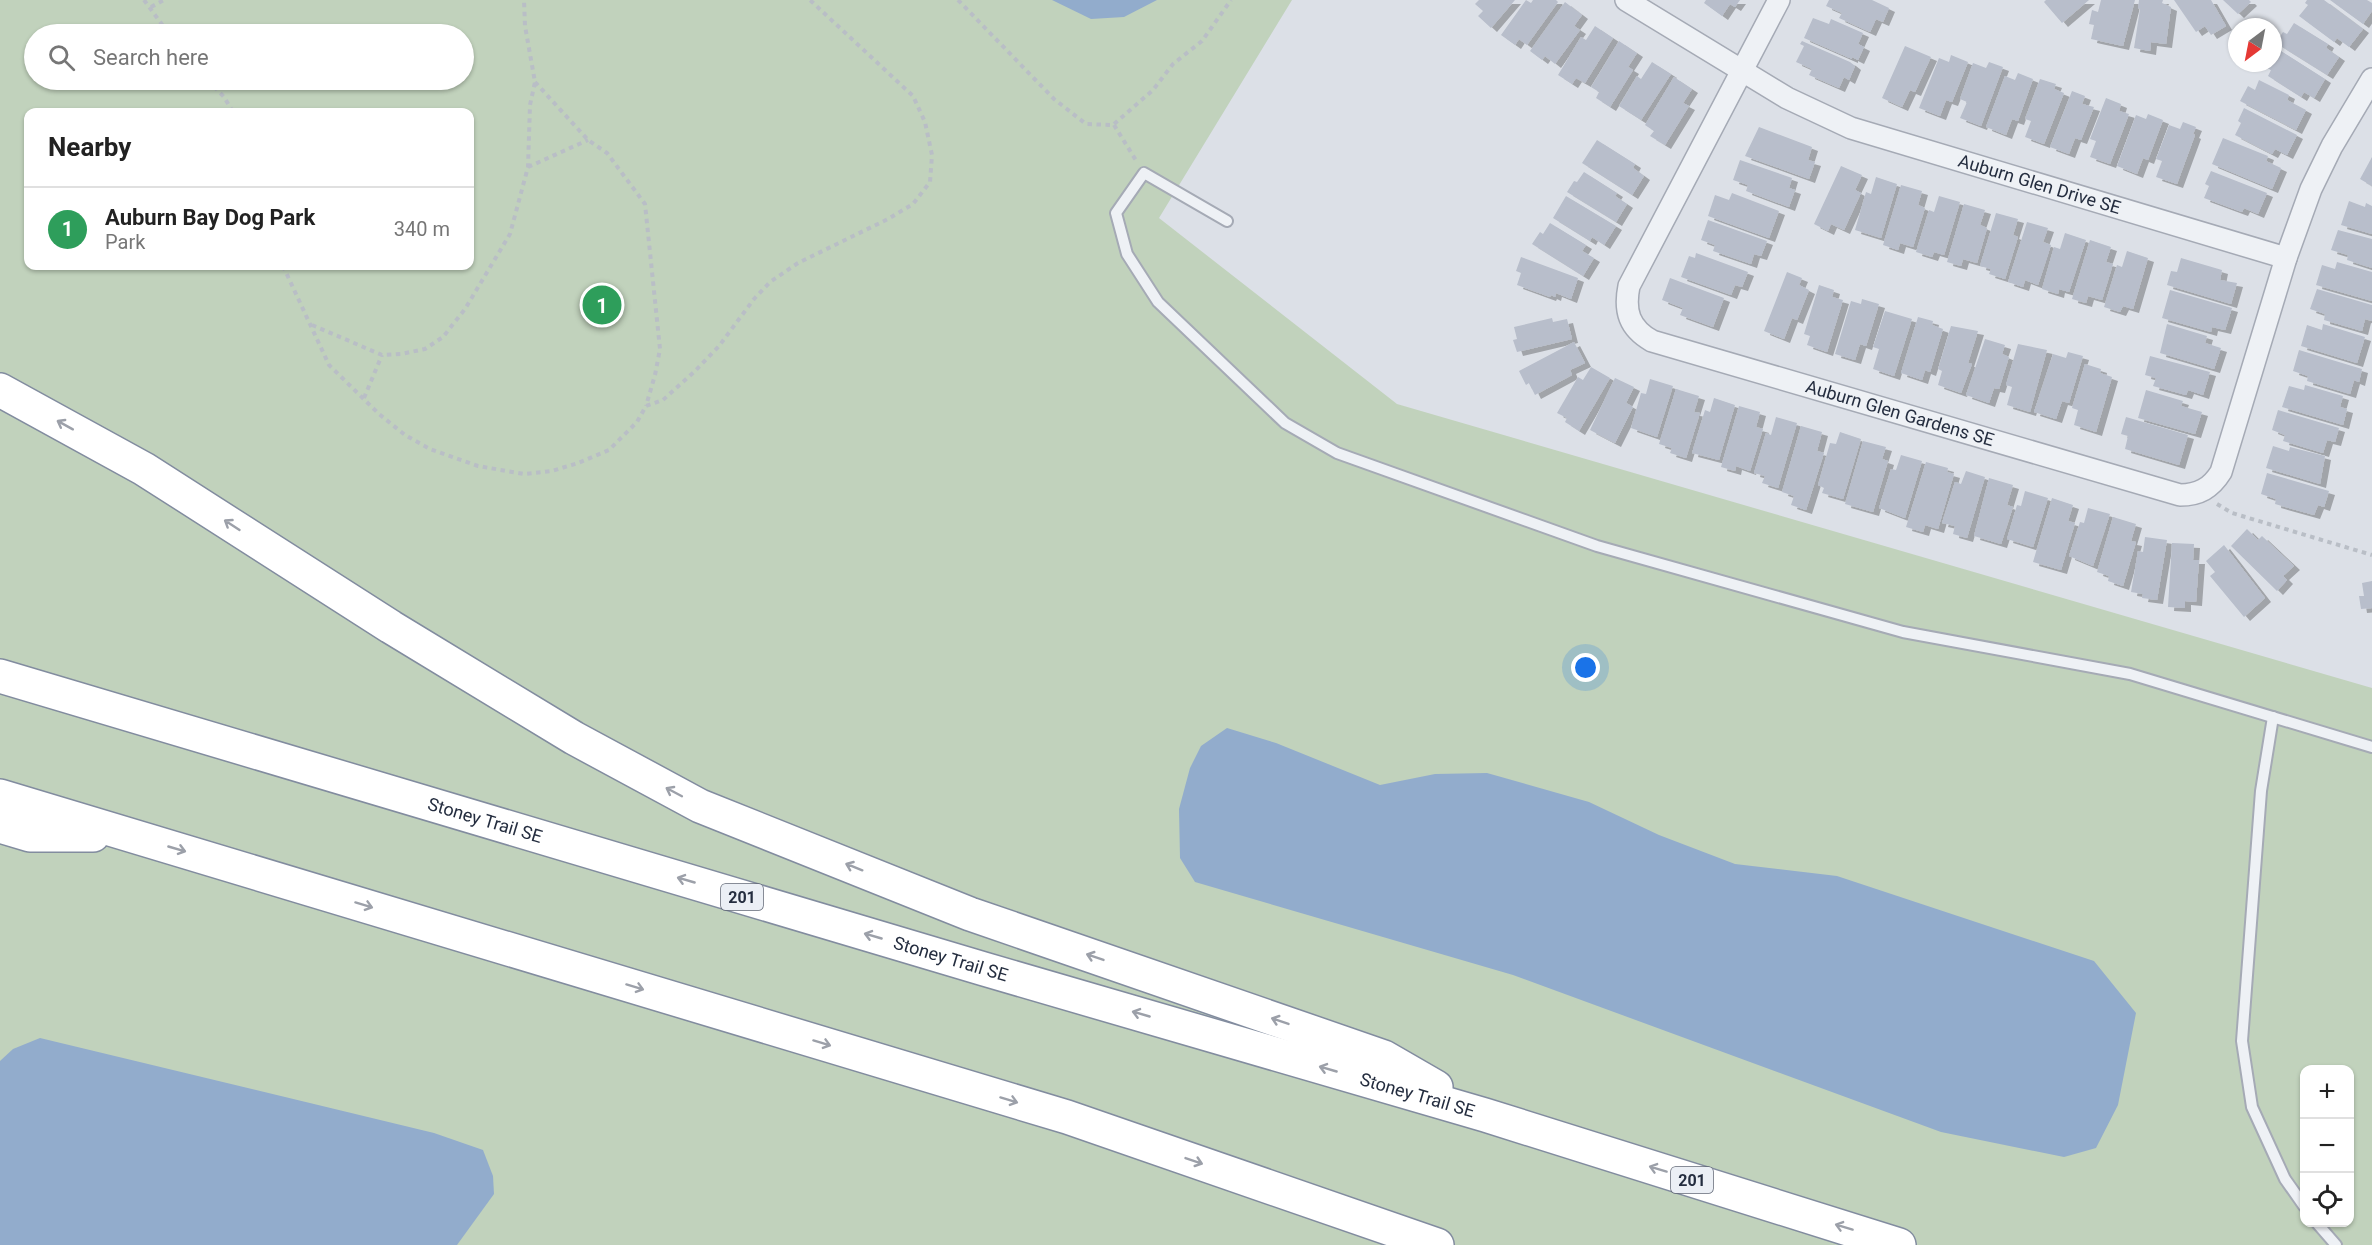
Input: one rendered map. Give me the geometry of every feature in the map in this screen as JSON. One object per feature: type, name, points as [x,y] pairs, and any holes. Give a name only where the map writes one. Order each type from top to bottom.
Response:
[{"type":"highway","points":[[0,390],[144,469],[401,633],[574,738],[700,806],[970,914],[1384,1057],[1485,1114]]},
{"type":"highway","name":"Stoney Trail SE","points":[[0,676],[961,962],[1485,1114],[1899,1245]]},
{"type":"highway","points":[[0,796],[1067,1118],[1437,1245]]},
{"type":"highway","points":[[0,826],[30,835],[126,835]]},
{"type":"street","name":"Auburn Glen Drive SE","points":[[1626,0],[1787,98],[1851,128],[2286,258]]},
{"type":"street","name":"Auburn Glen Gardens SE","points":[[1779,0],[1629,286],[1626,301],[1627,314],[1632,326],[1652,341],[2171,494],[2191,495],[2199,492]]},
{"type":"street","points":[[2199,492],[2214,483],[2221,472],[2286,258],[2311,189],[2332,146],[2372,79]]},
{"type":"lane","points":[[1227,221],[1144,172],[1116,213],[1127,254],[1158,302],[1285,423],[1337,453],[1609,549],[1903,632],[2130,674],[2372,747]]},
{"type":"lane","points":[[2273,717],[2261,791],[2242,1041],[2252,1107],[2285,1179],[2300,1200]]},
{"type":"lane","points":[[2320,1227],[2336,1245]]},
{"type":"path","points":[[144,0],[162,24]]},
{"type":"path","points":[[151,7],[164,0]]},
{"type":"path","points":[[312,325],[382,355],[401,354],[425,349],[443,337],[465,309],[510,234],[528,167],[530,105],[535,82],[525,26],[524,0]]},
{"type":"path","points":[[646,406],[663,399],[695,371],[719,346],[754,299],[770,282],[798,263],[888,219],[913,204],[930,182],[932,156],[925,122],[913,96],[810,0]]},
{"type":"path","points":[[958,0],[1054,99],[1086,124],[1113,125],[1153,90],[1173,64],[1202,41],[1232,0]]},
{"type":"path","points":[[285,270],[329,365],[353,390],[405,435],[430,449],[478,466],[524,474],[552,471],[609,450],[637,422],[646,406],[660,349],[645,204],[607,153],[588,140],[535,82]]},
{"type":"path","points":[[217,90],[231,108]]},
{"type":"path","points":[[1113,125],[1144,172]]},
{"type":"path","points":[[528,167],[588,140]]},
{"type":"path","points":[[364,398],[382,355]]},
{"type":"path","points":[[2199,492],[2232,513],[2372,555]]},
{"type":"green space","points":[[0,0],[1292,0],[1159,218],[1397,404],[2372,688],[2372,1245],[0,1245]]},
{"type":"water","points":[[1052,0],[1157,0],[1124,17],[1091,19]]},
{"type":"water","points":[[1227,728],[1276,743],[1380,785],[1435,774],[1487,773],[1589,802],[1659,835],[1735,864],[1837,876],[2094,961],[2136,1013],[2118,1105],[2096,1148],[2064,1157],[1941,1132],[1513,975],[1195,882],[1180,858],[1179,809],[1190,768],[1201,746]]},
{"type":"water","points":[[40,1038],[434,1133],[483,1150],[493,1176],[494,1194],[457,1245],[0,1245],[0,1061],[13,1049]]},
{"type":"building","points":[[1479,0],[1515,0],[1491,28],[1478,16],[1483,11],[1475,4]]},
{"type":"building","points":[[1526,0],[1531,3],[1533,0],[1556,0],[1558,2],[1527,45],[1519,39],[1515,45],[1501,35]]},
{"type":"building","points":[[1706,0],[1740,0],[1735,7],[1730,4],[1722,16],[1704,3]]},
{"type":"building","points":[[1829,0],[1872,0],[1889,8],[1883,22],[1876,19],[1870,32],[1839,18],[1842,13],[1826,6]]},
{"type":"building","points":[[2046,0],[2089,0],[2062,23],[2044,2]]},
{"type":"building","points":[[2101,0],[2135,0],[2123,46],[2091,39],[2094,25],[2089,24],[2092,10],[2098,12]]},
{"type":"building","points":[[2139,0],[2163,0],[2162,3],[2171,7],[2166,44],[2151,42],[2150,51],[2134,48],[2140,9],[2138,8]]},
{"type":"building","points":[[2174,0],[2211,0],[2226,26],[2211,35],[2205,26],[2196,32]]},
{"type":"building","points":[[2223,0],[2249,0],[2251,2],[2238,14]]},
{"type":"building","points":[[2307,0],[2324,0],[2363,29],[2349,47],[2337,38],[2334,42],[2299,16],[2308,5],[2305,3]]},
{"type":"building","points":[[2330,0],[2367,0],[2372,3],[2372,11],[2363,24]]},
{"type":"building","points":[[1565,2],[1582,15],[1574,26],[1580,30],[1555,64],[1545,56],[1542,60],[1530,51]]},
{"type":"building","points":[[1813,18],[1829,24],[1831,19],[1863,33],[1858,44],[1864,47],[1858,60],[1804,38]]},
{"type":"building","points":[[2294,23],[2328,44],[2326,48],[2339,57],[2327,75],[2282,47],[2282,34],[2287,34]]},
{"type":"building","points":[[1595,26],[1613,38],[1585,83],[1576,78],[1572,84],[1558,75],[1581,37],[1586,40]]},
{"type":"building","points":[[1619,41],[1637,53],[1628,67],[1633,70],[1610,107],[1596,98],[1599,92],[1591,87]]},
{"type":"building","points":[[1802,41],[1855,66],[1849,80],[1844,77],[1839,88],[1809,75],[1812,69],[1796,62],[1804,46],[1800,44]]},
{"type":"building","points":[[1905,46],[1931,57],[1915,92],[1910,90],[1902,107],[1882,98]]},
{"type":"building","points":[[2282,52],[2325,79],[2314,98],[2304,92],[2301,97],[2268,76],[2270,72],[2282,72]]},
{"type":"building","points":[[1951,55],[1968,62],[1952,102],[1946,100],[1940,116],[1919,108],[1939,58],[1949,62]]},
{"type":"building","points":[[1652,62],[1671,74],[1641,120],[1619,106],[1637,76],[1641,79]]},
{"type":"building","points":[[1989,62],[2003,67],[1981,126],[1960,118],[1967,102],[1960,99],[1973,63],[1986,68]]},
{"type":"building","points":[[2018,73],[2033,79],[2018,121],[2012,119],[2006,135],[1986,127],[2005,76],[2015,80]]},
{"type":"building","points":[[1674,77],[1692,89],[1683,103],[1689,106],[1665,145],[1650,136],[1654,131],[1645,125]]},
{"type":"building","points":[[2040,79],[2056,84],[2054,89],[2064,93],[2044,144],[2025,137],[2031,121],[2025,119]]},
{"type":"building","points":[[2259,80],[2289,95],[2287,100],[2306,110],[2296,130],[2240,101],[2248,86],[2255,90]]},
{"type":"building","points":[[2072,91],[2085,96],[2082,104],[2094,107],[2081,140],[2075,138],[2069,154],[2050,147]]},
{"type":"building","points":[[2106,98],[2121,104],[2119,111],[2129,114],[2110,164],[2090,157],[2096,141],[2090,139]]},
{"type":"building","points":[[2244,108],[2297,135],[2287,155],[2275,149],[2272,154],[2235,135],[2241,123],[2238,121]]},
{"type":"building","points":[[2148,114],[2163,120],[2148,160],[2143,158],[2137,174],[2117,166],[2136,115],[2146,119]]},
{"type":"building","points":[[2183,122],[2196,127],[2177,184],[2156,177],[2162,161],[2156,159],[2169,125],[2180,129]]},
{"type":"building","points":[[1759,127],[1812,147],[1808,160],[1815,162],[1809,179],[1745,156]]},
{"type":"building","points":[[2223,138],[2268,156],[2266,161],[2281,168],[2272,189],[2212,164]]},
{"type":"building","points":[[1597,140],[1635,164],[1633,168],[1644,176],[1632,195],[1582,163]]},
{"type":"building","points":[[2372,157],[2372,186],[2360,179]]},
{"type":"building","points":[[1740,160],[1792,178],[1789,188],[1795,190],[1789,207],[1746,191],[1748,185],[1733,180]]},
{"type":"building","points":[[1841,166],[1862,175],[1855,190],[1861,193],[1844,230],[1831,224],[1828,231],[1814,224]]},
{"type":"building","points":[[2211,171],[2267,193],[2258,214],[2244,208],[2242,212],[2204,198],[2209,186],[2205,184]]},
{"type":"building","points":[[1584,172],[1617,193],[1615,196],[1627,204],[1616,222],[1567,192]]},
{"type":"building","points":[[1876,177],[1897,184],[1881,238],[1855,230],[1866,192],[1871,194]]},
{"type":"building","points":[[1901,185],[1922,191],[1918,205],[1925,208],[1913,247],[1900,243],[1898,250],[1883,245]]},
{"type":"building","points":[[1732,193],[1779,211],[1769,238],[1708,216],[1715,195],[1729,200]]},
{"type":"building","points":[[1566,196],[1616,226],[1604,245],[1592,237],[1590,241],[1553,218]]},
{"type":"building","points":[[1939,196],[1960,202],[1944,255],[1934,252],[1932,257],[1916,252],[1929,210],[1934,212]]},
{"type":"building","points":[[2349,201],[2365,207],[2366,203],[2372,206],[2372,234],[2341,225]]},
{"type":"building","points":[[1964,204],[1985,210],[1980,225],[1987,228],[1977,263],[1963,259],[1961,266],[1947,262]]},
{"type":"building","points":[[1996,213],[2018,219],[2013,235],[2018,237],[2005,279],[1989,274],[1991,269],[1980,266]]},
{"type":"building","points":[[1708,220],[1767,241],[1761,256],[1754,254],[1751,264],[1713,251],[1715,245],[1701,240]]},
{"type":"building","points":[[2027,222],[2048,228],[2043,242],[2051,245],[2038,285],[2025,280],[2023,287],[2008,282]]},
{"type":"building","points":[[1550,223],[1586,245],[1582,251],[1594,258],[1583,276],[1532,244],[1540,232],[1543,234]]},
{"type":"building","points":[[2338,230],[2372,239],[2372,268],[2347,260],[2348,255],[2331,250]]},
{"type":"building","points":[[2065,233],[2086,240],[2069,292],[2059,289],[2058,294],[2042,289],[2054,247],[2060,249]]},
{"type":"building","points":[[2090,240],[2111,247],[2106,262],[2113,264],[2102,300],[2088,296],[2086,303],[2072,299]]},
{"type":"building","points":[[2127,251],[2148,258],[2133,309],[2123,306],[2120,312],[2104,307],[2117,265],[2122,267]]},
{"type":"building","points":[[1696,253],[1748,272],[1742,287],[1735,285],[1731,295],[1681,277],[1689,256],[1695,258]]},
{"type":"building","points":[[1521,257],[1578,278],[1571,299],[1556,293],[1555,297],[1551,295],[1550,297],[1517,285],[1521,273],[1516,271]]},
{"type":"building","points":[[2181,258],[2222,270],[2220,280],[2237,283],[2231,304],[2167,285],[2171,271],[2177,272]]},
{"type":"building","points":[[2337,262],[2372,272],[2372,301],[2316,285],[2322,265],[2335,269]]},
{"type":"building","points":[[1787,272],[1802,278],[1799,285],[1809,290],[1797,320],[1792,318],[1784,339],[1764,331]]},
{"type":"building","points":[[1670,278],[1724,298],[1713,327],[1680,315],[1683,308],[1662,300]]},
{"type":"building","points":[[1819,285],[1834,290],[1832,297],[1843,300],[1827,352],[1807,345],[1810,336],[1804,334]]},
{"type":"building","points":[[2317,289],[2372,305],[2372,321],[2365,319],[2362,331],[2324,320],[2325,314],[2310,309]]},
{"type":"building","points":[[2170,290],[2232,308],[2225,330],[2212,327],[2211,332],[2162,318]]},
{"type":"building","points":[[1862,299],[1879,304],[1866,346],[1860,344],[1855,360],[1835,354],[1851,301],[1861,304]]},
{"type":"building","points":[[1885,311],[1912,319],[1894,376],[1873,369],[1879,349],[1873,347]]},
{"type":"building","points":[[1918,317],[1933,321],[1932,325],[1943,329],[1930,372],[1925,370],[1922,380],[1901,373]]},
{"type":"building","points":[[1552,318],[1553,322],[1567,319],[1572,339],[1517,352],[1513,340],[1517,339],[1514,327]]},
{"type":"building","points":[[2167,324],[2207,336],[2205,343],[2221,348],[2214,369],[2160,353]]},
{"type":"building","points":[[2323,324],[2365,337],[2357,363],[2301,346],[2307,325],[2322,330]]},
{"type":"building","points":[[1951,326],[1978,331],[1968,363],[1972,364],[1961,393],[1938,385],[1942,371],[1938,369]]},
{"type":"building","points":[[1985,339],[2005,345],[2002,354],[2009,357],[1999,389],[1994,388],[1989,403],[1966,395]]},
{"type":"building","points":[[1574,342],[1585,363],[1570,370],[1572,375],[1535,395],[1529,383],[1526,385],[1519,371]]},
{"type":"building","points":[[2018,344],[2047,350],[2030,412],[2007,405],[2012,387],[2006,385]]},
{"type":"building","points":[[2299,350],[2362,369],[2359,382],[2354,380],[2350,394],[2307,381],[2308,376],[2293,371]]},
{"type":"building","points":[[2068,352],[2083,356],[2069,403],[2062,401],[2056,419],[2034,412],[2053,354],[2066,358]]},
{"type":"building","points":[[2150,356],[2210,372],[2203,395],[2188,390],[2186,395],[2153,386],[2156,378],[2145,375]]},
{"type":"building","points":[[2085,364],[2101,369],[2100,373],[2112,377],[2096,432],[2074,425],[2078,410],[2072,408]]},
{"type":"building","points":[[1591,367],[1610,378],[1579,431],[1565,422],[1567,418],[1557,413],[1578,377],[1583,380]]},
{"type":"building","points":[[1615,378],[1634,387],[1626,403],[1633,407],[1615,443],[1590,430]]},
{"type":"building","points":[[1650,379],[1673,386],[1657,437],[1631,428],[1641,393],[1646,394]]},
{"type":"building","points":[[2305,385],[2343,396],[2340,407],[2347,409],[2343,425],[2282,407],[2289,386],[2304,390]]},
{"type":"building","points":[[1676,389],[1699,396],[1694,412],[1700,413],[1686,458],[1670,453],[1672,448],[1659,444]]},
{"type":"building","points":[[2146,390],[2183,401],[2181,406],[2202,412],[2195,434],[2138,418]]},
{"type":"building","points":[[1714,398],[1735,405],[1719,460],[1692,453],[1705,410],[1710,412]]},
{"type":"building","points":[[1739,406],[1760,412],[1756,427],[1763,429],[1750,471],[1736,466],[1735,471],[1721,467]]},
{"type":"building","points":[[2278,410],[2339,428],[2335,442],[2327,440],[2323,453],[2283,441],[2285,435],[2272,430]]},
{"type":"building","points":[[1776,417],[1797,423],[1778,488],[1762,483],[1765,476],[1754,473],[1766,433],[1771,435]]},
{"type":"building","points":[[2126,417],[2188,435],[2179,465],[2125,449],[2128,436],[2121,434]]},
{"type":"building","points":[[1801,426],[1822,432],[1817,451],[1824,453],[1806,510],[1791,505],[1794,496],[1782,492]]},
{"type":"building","points":[[1840,432],[1861,439],[1843,499],[1822,493],[1824,488],[1818,485],[1830,443],[1836,444]]},
{"type":"building","points":[[1863,441],[1886,447],[1882,459],[1888,461],[1873,512],[1845,504]]},
{"type":"building","points":[[2273,446],[2289,451],[2290,447],[2325,456],[2320,484],[2266,468]]},
{"type":"building","points":[[1901,455],[1922,461],[1905,518],[1879,508],[1891,469],[1896,470]]},
{"type":"building","points":[[1926,462],[1948,468],[1947,472],[1954,474],[1938,529],[1925,525],[1923,532],[1906,527]]},
{"type":"building","points":[[1966,471],[1985,477],[1967,538],[1953,534],[1955,526],[1942,523],[1955,482],[1961,484]]},
{"type":"building","points":[[2267,473],[2329,491],[2324,507],[2318,505],[2314,515],[2275,504],[2276,499],[2261,494]]},
{"type":"building","points":[[1989,478],[2013,485],[2007,505],[2013,507],[2001,544],[1974,536]]},
{"type":"building","points":[[2025,491],[2048,498],[2033,547],[2007,539],[2017,505],[2021,506]]},
{"type":"building","points":[[2052,498],[2073,505],[2068,521],[2075,523],[2061,570],[2033,562]]},
{"type":"building","points":[[2088,508],[2110,514],[2093,566],[2069,556],[2080,522],[2084,523]]},
{"type":"building","points":[[2113,517],[2136,524],[2131,541],[2136,542],[2123,586],[2108,581],[2109,576],[2097,572]]},
{"type":"building","points":[[2247,529],[2258,540],[2262,536],[2294,566],[2283,576],[2287,580],[2277,591],[2231,546]]},
{"type":"building","points":[[2145,537],[2167,540],[2157,600],[2142,598],[2143,594],[2131,592],[2138,551],[2143,552]]},
{"type":"building","points":[[2172,543],[2194,544],[2193,560],[2199,560],[2196,602],[2185,601],[2185,608],[2168,607]]},
{"type":"building","points":[[2224,545],[2265,598],[2244,617],[2210,576],[2215,572],[2206,561]]},
{"type":"building","points":[[2372,581],[2372,608],[2361,609],[2359,596],[2364,596],[2362,583]]},
{"type":"place","name":"Auburn Bay Dog Park","points":[[602,305]]}]
